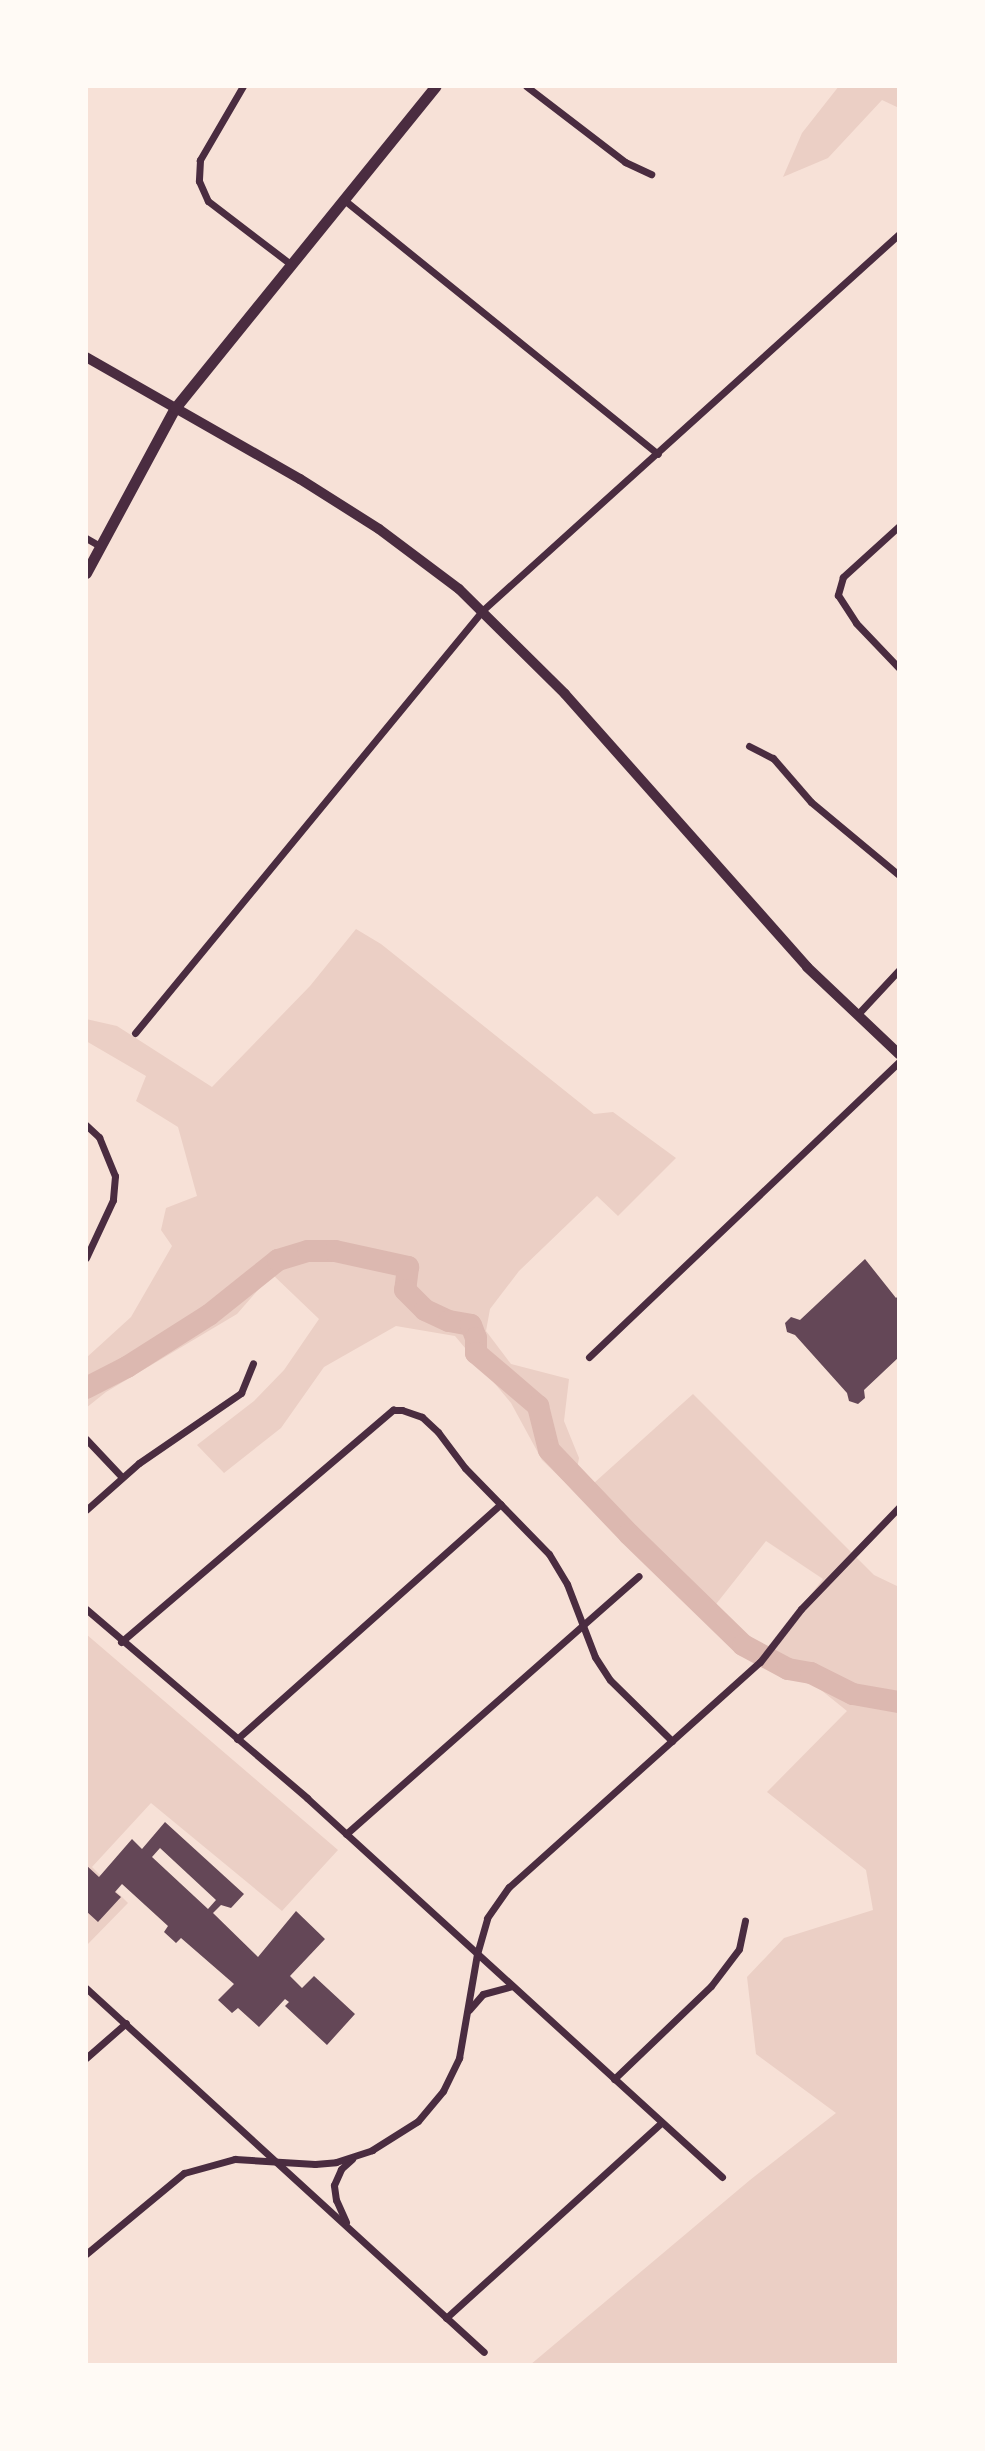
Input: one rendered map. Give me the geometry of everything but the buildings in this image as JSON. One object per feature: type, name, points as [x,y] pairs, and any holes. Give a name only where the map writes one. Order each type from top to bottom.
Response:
[{"type":"main road","points":[[86,573],[175,408],[289,263],[436,86]]},
{"type":"main road","points":[[86,357],[300,479],[379,529],[483,610],[565,694],[807,967],[899,1054]]},
{"type":"street","points":[[243,86],[200,160],[199,181],[208,201],[289,263]]},
{"type":"street","points":[[526,86],[625,162],[651,174]]},
{"type":"street","points":[[343,199],[658,454]]},
{"type":"street","points":[[135,1033],[483,610],[899,234]]},
{"type":"street","points":[[899,526],[843,577],[838,595],[856,623],[899,668]]},
{"type":"street","points":[[86,538],[100,546]]},
{"type":"street","points":[[749,746],[773,758],[811,802],[899,875]]},
{"type":"street","points":[[857,1015],[899,970]]},
{"type":"street","points":[[589,1357],[899,1062]]},
{"type":"street","points":[[86,1125],[99,1137],[115,1176],[113,1200],[86,1258]]},
{"type":"street","points":[[86,1510],[121,1476],[241,1393],[253,1363]]},
{"type":"street","points":[[121,1642],[393,1410],[422,1417],[549,1554],[567,1584],[595,1657],[610,1680],[672,1741]]},
{"type":"street","points":[[86,1439],[121,1476]]},
{"type":"street","points":[[237,1739],[501,1504]]},
{"type":"street","points":[[86,2254],[184,2173],[235,2159],[315,2164],[355,2156],[404,2131],[443,2091],[459,2058],[477,1954],[487,1918],[509,1887],[760,1662],[801,1609],[899,1507]]},
{"type":"street","points":[[346,1834],[639,1576]]},
{"type":"street","points":[[86,1609],[346,1834],[722,2177]]},
{"type":"street","points":[[614,2079],[711,1986],[739,1949],[745,1921]]},
{"type":"street","points":[[468,2012],[483,1994],[512,1986]]},
{"type":"street","points":[[86,1988],[484,2352]]},
{"type":"street","points":[[86,2058],[126,2023]]},
{"type":"street","points":[[446,2318],[661,2123]]},
{"type":"street","points":[[349,2227],[336,2200],[334,2185],[341,2169],[355,2156]]},
{"type":"shaded area","points":[[839,86],[899,86],[899,108],[882,100],[828,158],[783,177],[802,133]]},
{"type":"shaded area","points":[[356,929],[381,944],[594,1114],[613,1112],[676,1158],[618,1216],[597,1196],[519,1271],[490,1309],[486,1331],[511,1364],[569,1379],[564,1421],[579,1458],[573,1490],[542,1460],[511,1403],[455,1336],[396,1326],[324,1367],[281,1428],[224,1473],[197,1445],[254,1401],[284,1370],[319,1319],[272,1274],[237,1314],[106,1392],[86,1408],[86,1358],[131,1317],[172,1246],[161,1230],[166,1208],[197,1196],[178,1127],[136,1101],[146,1076],[86,1041],[86,1019],[117,1026],[212,1087],[310,986]]},
{"type":"shaded area","points":[[693,1394],[874,1575],[899,1587],[899,2365],[530,2365],[750,2180],[836,2113],[756,2054],[747,1977],[784,1938],[873,1910],[866,1870],[767,1792],[847,1711],[769,1648],[823,1579],[766,1541],[709,1613],[584,1492]]},
{"type":"shaded area","points":[[86,1634],[338,1850],[282,1911],[151,1803],[92,1867],[128,1903],[86,1946]]},
{"type":"waterway","points":[[86,1388],[127,1367],[209,1315],[278,1260],[308,1251],[335,1251],[408,1267],[405,1290],[425,1310],[449,1321],[471,1325],[476,1338],[476,1353],[538,1406],[549,1450],[629,1534],[743,1645],[788,1669],[811,1673],[853,1694],[899,1702]]}]
